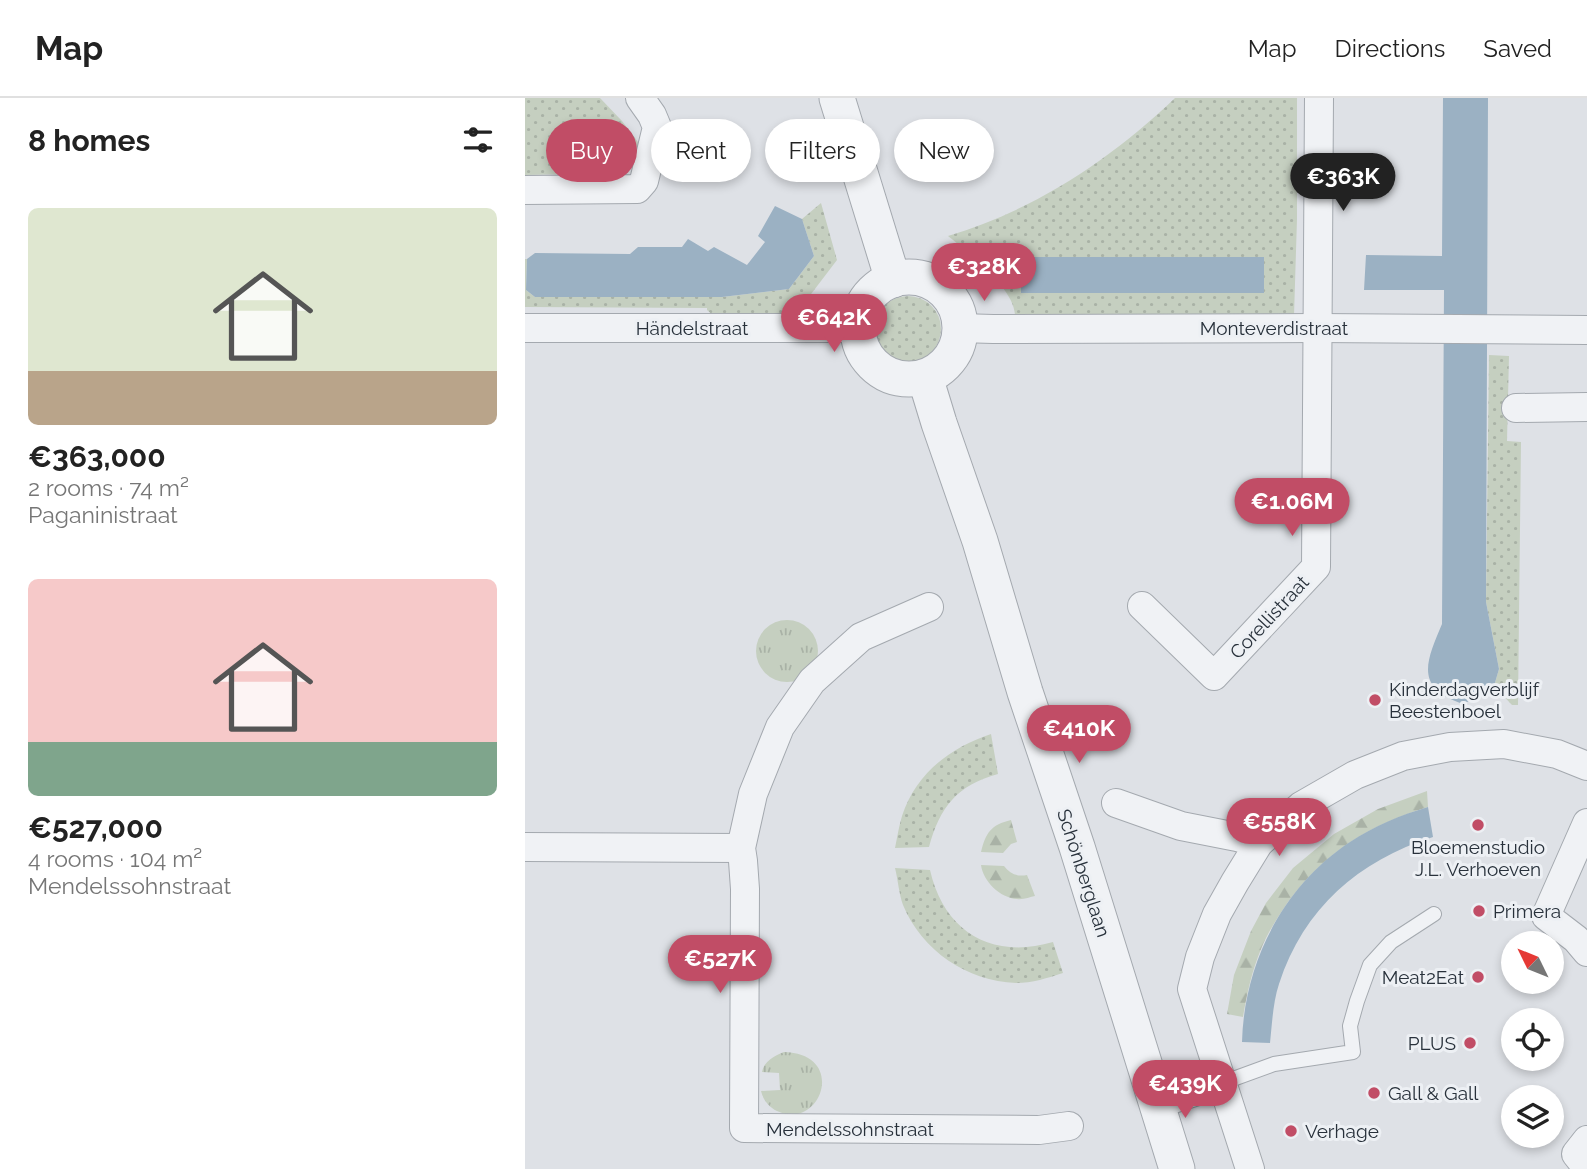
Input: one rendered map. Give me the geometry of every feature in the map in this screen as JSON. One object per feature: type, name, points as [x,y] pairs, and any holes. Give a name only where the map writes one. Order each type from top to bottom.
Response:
[{"type":"street","points":[[525,190],[637,188],[644,181],[657,127],[640,98]]},
{"type":"street","points":[[837,98],[893,280]]},
{"type":"street","points":[[1318,328],[1319,98]]},
{"type":"street","points":[[913,277],[931,282],[952,301],[960,328],[951,358],[925,377],[906,380],[879,370],[872,363],[862,347],[858,328],[861,312],[868,298],[893,280],[913,277]]},
{"type":"street","name":"Händelstraat","points":[[525,328],[858,328]]},
{"type":"street","name":"Monteverdistraat","points":[[960,328],[1587,330]]},
{"type":"street","name":"Corellistraat","points":[[1142,606],[1214,676],[1316,567],[1318,328]]},
{"type":"street","name":"Schönberglaan","points":[[925,377],[980,541],[1025,692],[1077,847],[1177,1169]]},
{"type":"street","points":[[1516,408],[1587,407]]},
{"type":"street","name":"Mendelssohnstraat","points":[[929,607],[861,637],[812,681],[780,727],[753,794],[741,848],[745,889],[744,1128],[1039,1130],[1069,1126]]},
{"type":"street","points":[[1250,1169],[1192,989],[1200,957],[1217,914],[1259,843],[1301,806],[1355,775],[1403,756],[1450,747],[1504,744],[1557,754],[1587,766]]},
{"type":"street","points":[[1116,803],[1181,826],[1259,843]]},
{"type":"street","points":[[1587,823],[1546,916],[1576,939],[1587,952]]},
{"type":"street","points":[[525,847],[741,848]]},
{"type":"street","points":[[1157,1104],[1222,1083]]},
{"type":"street","points":[[1587,1140],[1576,1154],[1587,1168]]},
{"type":"lane","points":[[1222,1083],[1274,1065],[1353,1052],[1350,1026],[1370,965],[1391,942],[1434,914]]},
{"type":"green space","points":[[525,98],[600,98],[620,119],[546,119],[546,175],[525,175]]},
{"type":"green space","points":[[1175,98],[1297,98],[1294,316],[1015,315],[1013,305],[999,282],[948,236],[1011,212],[1041,197],[1098,162]],"holes":[[[1021,257],[1264,258],[1264,293],[1021,293]]]},
{"type":"green space","points":[[821,203],[837,260],[805,302],[805,311],[716,318],[707,308],[525,307],[525,259],[526,290],[535,297],[722,297],[789,289],[814,256],[802,219]]},
{"type":"green space","points":[[901,296],[915,296],[927,301],[936,310],[941,329],[939,342],[932,353],[915,362],[901,362],[889,357],[880,348],[875,336],[875,322],[880,310],[889,301]]},
{"type":"green space","points":[[1489,355],[1509,356],[1507,441],[1521,442],[1518,705],[1512,705],[1494,686],[1499,669],[1486,602]]},
{"type":"green space","points":[[781,620],[793,620],[809,629],[816,639],[816,663],[809,673],[793,682],[781,682],[770,677],[761,668],[756,657],[756,645],[761,634],[770,625]]},
{"type":"green space","points":[[991,734],[998,774],[971,784],[952,800],[939,820],[929,847],[895,848],[908,801],[926,775],[949,755]]},
{"type":"green space","points":[[1427,791],[1428,807],[1386,822],[1350,842],[1302,884],[1273,925],[1264,943],[1252,974],[1243,1017],[1227,1014],[1234,975],[1251,931],[1266,903],[1293,868],[1334,834],[1378,809]]},
{"type":"green space","points":[[1011,820],[1017,842],[1011,844],[1003,853],[981,852],[990,830]]},
{"type":"green space","points":[[981,865],[1004,866],[1014,874],[1027,875],[1035,896],[1019,899],[1004,896],[989,883]]},
{"type":"green space","points":[[895,868],[930,870],[937,892],[947,910],[959,925],[974,936],[1010,947],[1031,947],[1053,942],[1063,973],[1034,981],[998,981],[964,970],[948,960],[934,949],[911,921],[903,905]]},
{"type":"green space","points":[[784,1052],[804,1056],[816,1065],[822,1077],[821,1090],[815,1102],[805,1111],[792,1115],[771,1107],[761,1091],[780,1090],[779,1073],[762,1072],[767,1062]]},
{"type":"water","points":[[1443,98],[1488,98],[1486,602],[1499,669],[1494,686],[1488,692],[1463,704],[1447,698],[1437,690],[1428,672],[1432,650],[1442,624],[1444,290],[1364,290],[1366,255],[1442,256]]},
{"type":"water","points":[[775,206],[802,219],[814,256],[789,289],[722,297],[535,297],[526,290],[527,259],[535,253],[630,254],[638,247],[682,247],[688,239],[708,251],[714,247],[747,265],[765,242],[758,236]]},
{"type":"water","points":[[1021,257],[1264,257],[1264,293],[1021,293]]},
{"type":"water","points":[[1428,807],[1433,837],[1381,859],[1358,874],[1337,891],[1303,932],[1279,984],[1270,1043],[1242,1042],[1244,1013],[1259,956],[1287,904],[1305,881],[1326,860],[1359,836]]},
{"type":"place","name":"Kinderdagverblijf Beestenboel","points":[[1375,700]]},
{"type":"place","name":"Bloemenstudio J.L. Verhoeven","points":[[1478,825]]},
{"type":"place","name":"Primera","points":[[1479,911]]},
{"type":"place","name":"Meat2Eat","points":[[1478,977]]},
{"type":"place","name":"PLUS","points":[[1470,1043]]},
{"type":"place","name":"Gall & Gall","points":[[1374,1093]]},
{"type":"place","name":"Verhage","points":[[1291,1131]]}]
